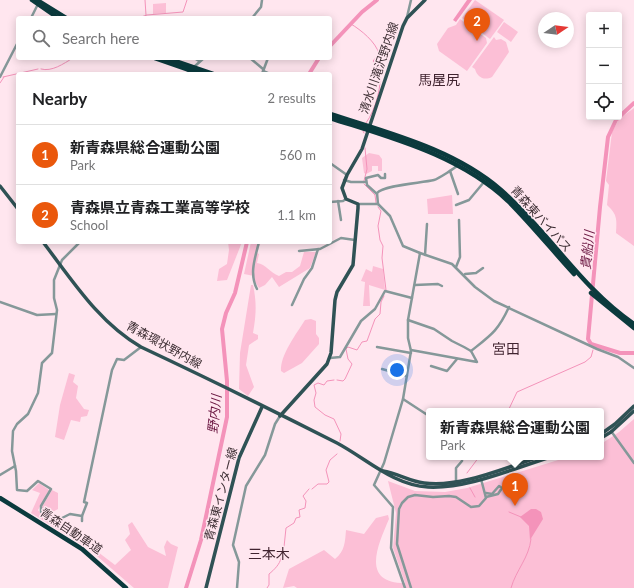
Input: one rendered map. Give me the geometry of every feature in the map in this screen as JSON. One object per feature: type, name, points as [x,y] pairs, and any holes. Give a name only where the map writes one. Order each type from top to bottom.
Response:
[{"type":"highway","points":[[32,0],[39,2],[63,16]]},
{"type":"highway","points":[[39,2],[56,16]]},
{"type":"highway","points":[[161,60],[190,70],[202,72]]},
{"type":"highway","points":[[175,60],[190,70]]},
{"type":"highway","name":"青森東バイパス","points":[[332,115],[432,152],[458,165],[484,182],[508,201],[593,293],[634,328]]},
{"type":"highway","name":"青森東バイパス","points":[[332,119],[368,128],[449,156],[500,189],[520,207],[593,293],[634,324]]},
{"type":"highway","name":"青森自動車道","points":[[0,498],[82,549],[126,588]]},
{"type":"main road","name":"清水川滝沢野内線","points":[[368,128],[400,33],[407,18],[425,0]]},
{"type":"main road","points":[[368,128],[359,155],[344,180],[342,191],[346,199],[358,204],[351,270],[337,292],[335,300],[330,358],[322,371],[280,416],[338,444],[404,482],[426,487],[447,487],[533,460]]},
{"type":"main road","points":[[0,186],[16,206]]},
{"type":"main road","name":"青森環状野内線","points":[[44,244],[99,314],[125,337],[141,347],[280,416]]},
{"type":"main road","points":[[604,433],[610,430],[634,406]]},
{"type":"main road","name":"青森東インター線","points":[[206,588],[239,458],[262,407]]},
{"type":"main road","points":[[604,435],[634,411]]},
{"type":"main road","points":[[382,470],[424,483],[456,482],[481,477]]},
{"type":"street","points":[[254,16],[261,7],[262,0]]},
{"type":"street","points":[[407,18],[411,0]]},
{"type":"street","points":[[31,16],[39,2]]},
{"type":"street","points":[[0,77],[16,46]]},
{"type":"street","points":[[252,60],[263,71],[267,60]]},
{"type":"street","points":[[190,70],[199,61]]},
{"type":"street","points":[[332,164],[347,175]]},
{"type":"street","points":[[377,194],[382,189],[434,180],[458,165]]},
{"type":"street","points":[[450,171],[458,194]]},
{"type":"street","points":[[365,182],[368,176],[378,175],[381,178],[385,178],[385,174]]},
{"type":"street","points":[[344,180],[351,182],[365,182]]},
{"type":"street","points":[[365,182],[368,187],[377,194],[378,204],[390,216],[403,246],[420,254],[446,261],[464,274],[488,298],[618,356],[634,368]]},
{"type":"street","points":[[456,205],[469,200],[484,182]]},
{"type":"street","points":[[332,202],[338,202],[346,199]]},
{"type":"street","points":[[338,202],[341,220]]},
{"type":"street","points":[[358,204],[378,204]]},
{"type":"street","points":[[456,267],[460,257],[459,220]]},
{"type":"street","points":[[425,255],[427,224]]},
{"type":"street","points":[[332,243],[339,238],[355,240]]},
{"type":"street","points":[[78,244],[62,260],[60,265],[54,286],[56,314],[52,353],[42,363],[38,393],[28,414],[17,424],[13,431],[12,451],[19,492],[27,492],[38,482],[51,489],[40,508],[43,514],[56,521],[70,514],[82,516]]},
{"type":"street","points":[[256,289],[252,280],[253,264],[258,244]]},
{"type":"street","points":[[299,251],[318,249],[331,244]]},
{"type":"street","points":[[292,305],[304,279],[312,268],[318,249]]},
{"type":"street","points":[[405,588],[391,544],[394,508],[374,485],[382,470],[398,422],[403,399],[411,351],[407,334],[408,320],[420,254]]},
{"type":"street","points":[[464,274],[476,273],[483,268]]},
{"type":"street","points":[[415,285],[438,284],[442,286]]},
{"type":"street","points":[[330,358],[340,357],[361,322],[375,309],[385,291],[412,298]]},
{"type":"street","points":[[0,302],[37,315],[56,314]]},
{"type":"street","points":[[471,351],[489,338],[498,327],[509,307]]},
{"type":"street","points":[[377,347],[477,362],[471,351],[434,329],[408,320]]},
{"type":"street","points":[[82,521],[82,516],[87,503],[84,502],[88,477],[112,370],[117,359],[124,360],[141,347]]},
{"type":"street","points":[[432,366],[447,371],[457,359]]},
{"type":"street","points":[[382,369],[407,376]]},
{"type":"street","points":[[403,399],[426,414]]},
{"type":"street","points":[[237,588],[239,562],[233,545],[246,486],[265,454],[275,424],[280,416]]},
{"type":"street","points":[[610,430],[634,463]]},
{"type":"street","points":[[456,482],[456,468],[462,460]]},
{"type":"street","points":[[0,475],[15,466]]},
{"type":"street","points":[[411,588],[397,544],[399,509],[402,503],[408,497],[415,495],[456,497],[474,507],[482,505],[486,495],[481,477]]},
{"type":"street","points":[[486,495],[492,494],[496,488],[501,486],[502,490],[500,493]]},
{"type":"street","points":[[496,488],[497,492],[500,493]]},
{"type":"street","points":[[486,495],[500,493]]},
{"type":"shaded area","points":[[467,0],[472,0],[456,22],[453,20]]},
{"type":"shaded area","points":[[475,0],[504,20],[490,39],[462,18]]},
{"type":"shaded area","points":[[166,3],[166,13],[153,14],[153,4]]},
{"type":"shaded area","points":[[460,19],[486,38],[487,43],[467,71],[439,51],[437,44],[448,28],[456,25]]},
{"type":"shaded area","points":[[504,22],[518,32],[511,42],[497,32]]},
{"type":"shaded area","points":[[494,37],[496,40],[501,39],[506,42],[509,52],[492,77],[486,79],[481,78],[472,67]]},
{"type":"shaded area","points":[[634,108],[634,246],[616,233],[616,217],[607,205],[609,185],[606,181],[612,132],[618,120],[622,120],[622,117]]},
{"type":"shaded area","points":[[369,153],[379,155],[382,159],[382,171],[378,171],[378,166],[372,166],[372,171],[366,174],[364,173],[362,158]]},
{"type":"shaded area","points":[[452,195],[453,214],[428,214],[427,199]]},
{"type":"shaded area","points":[[228,244],[241,244],[227,280],[217,281],[219,269],[227,264]]},
{"type":"shaded area","points":[[251,244],[260,244],[257,253],[259,254],[257,263],[263,265],[279,276],[286,272],[292,272],[300,266],[304,252],[316,252],[310,268],[279,287],[272,277],[265,285],[259,288],[254,280],[254,276],[244,274]]},
{"type":"shaded area","points":[[373,266],[383,269],[385,290],[369,285],[370,306],[363,306],[365,282],[361,281],[366,269],[372,272]]},
{"type":"shaded area","points":[[251,285],[253,285],[256,304],[253,333],[258,335],[258,339],[249,345],[246,365],[254,387],[248,396],[239,389],[240,353]]},
{"type":"shaded area","points":[[311,319],[316,321],[316,334],[319,338],[319,344],[302,363],[284,373],[281,371],[281,365],[286,351],[305,320]]},
{"type":"shaded area","points":[[69,373],[75,375],[73,382],[78,386],[76,398],[84,409],[89,410],[87,416],[81,417],[80,422],[71,420],[64,440],[55,437],[60,405]]},
{"type":"shaded area","points":[[634,419],[634,588],[297,588],[294,586],[283,588],[289,569],[324,550],[335,559],[343,549],[346,530],[364,534],[376,518],[388,515],[389,519],[377,551],[377,570],[382,577],[391,581],[405,583],[393,548],[396,513],[388,481],[415,491],[445,492],[467,488],[558,460],[604,460],[604,442]]},
{"type":"shaded area","points":[[39,483],[49,490],[38,510],[41,514],[74,534],[89,546],[88,548],[31,513],[40,493],[32,490]]},
{"type":"shaded area","points":[[52,490],[58,493],[58,509],[47,515],[43,511],[42,507]]},
{"type":"shaded area","points":[[531,509],[536,509],[541,512],[543,519],[530,540],[529,526],[520,517]]},
{"type":"shaded area","points":[[132,522],[148,547],[166,556],[164,547],[167,540],[171,544],[178,547],[168,588],[134,588],[90,550],[94,549],[115,565],[131,550],[125,540],[130,534],[128,525]]},
{"type":"waterway","points":[[145,0],[146,15]]},
{"type":"waterway","points":[[144,16],[183,12],[187,0]]},
{"type":"waterway","name":"野内川","points":[[332,44],[362,12],[377,0]]},
{"type":"waterway","points":[[351,24],[375,45],[379,54],[373,61],[380,69],[379,90],[373,111],[366,123]]},
{"type":"waterway","points":[[41,69],[45,70],[53,68],[70,60]]},
{"type":"waterway","name":"野内川","points":[[310,72],[318,60]]},
{"type":"waterway","points":[[25,72],[38,69]]},
{"type":"waterway","points":[[3,77],[16,74]]},
{"type":"waterway","points":[[0,83],[4,77]]},
{"type":"waterway","name":"貴船川","points":[[634,103],[616,120],[608,137],[588,339],[591,344],[620,353],[634,353]]},
{"type":"waterway","points":[[364,181],[367,169],[365,148]]},
{"type":"waterway","points":[[364,184],[375,195],[376,203]]},
{"type":"waterway","points":[[378,207],[381,211],[378,226],[380,240],[383,246],[382,258],[386,290]]},
{"type":"waterway","name":"野内川","points":[[186,588],[201,540],[227,417],[227,381],[222,329],[226,313],[235,293],[247,244]]},
{"type":"waterway","points":[[337,380],[343,381],[345,379],[352,364],[348,359],[346,349],[348,347],[357,350],[362,342],[367,341],[375,319],[380,314],[381,302],[384,296]]},
{"type":"waterway","points":[[509,408],[517,392],[585,362],[591,357],[593,350]]},
{"type":"waterway","points":[[334,380],[327,381],[324,385],[318,383],[314,385],[316,393],[314,400],[315,407],[325,415],[334,419],[341,434],[340,441]]},
{"type":"waterway","points":[[312,489],[318,484],[327,484],[329,482],[326,470],[330,460],[337,454]]},
{"type":"waterway","points":[[467,473],[477,460]]},
{"type":"waterway","points":[[470,488],[475,497]]},
{"type":"waterway","points":[[267,588],[269,585],[269,574],[276,567],[281,558],[277,553],[284,547],[286,528],[294,523],[296,518],[300,517],[299,510],[305,508],[306,501],[303,496],[309,489]]},
{"type":"waterway","points":[[509,512],[521,517]]},
{"type":"waterway","points":[[511,588],[528,552],[531,539]]},
{"type":"place","name":"青森県立青森工業高等学校","points":[[477,41]]},
{"type":"place","name":"新青森県総合運動公園","points":[[515,506]]},
{"type":"district","name":"馬屋尻","points":[[439,80]]},
{"type":"district","name":"宮田","points":[[506,349]]},
{"type":"district","name":"三本木","points":[[269,554]]}]
